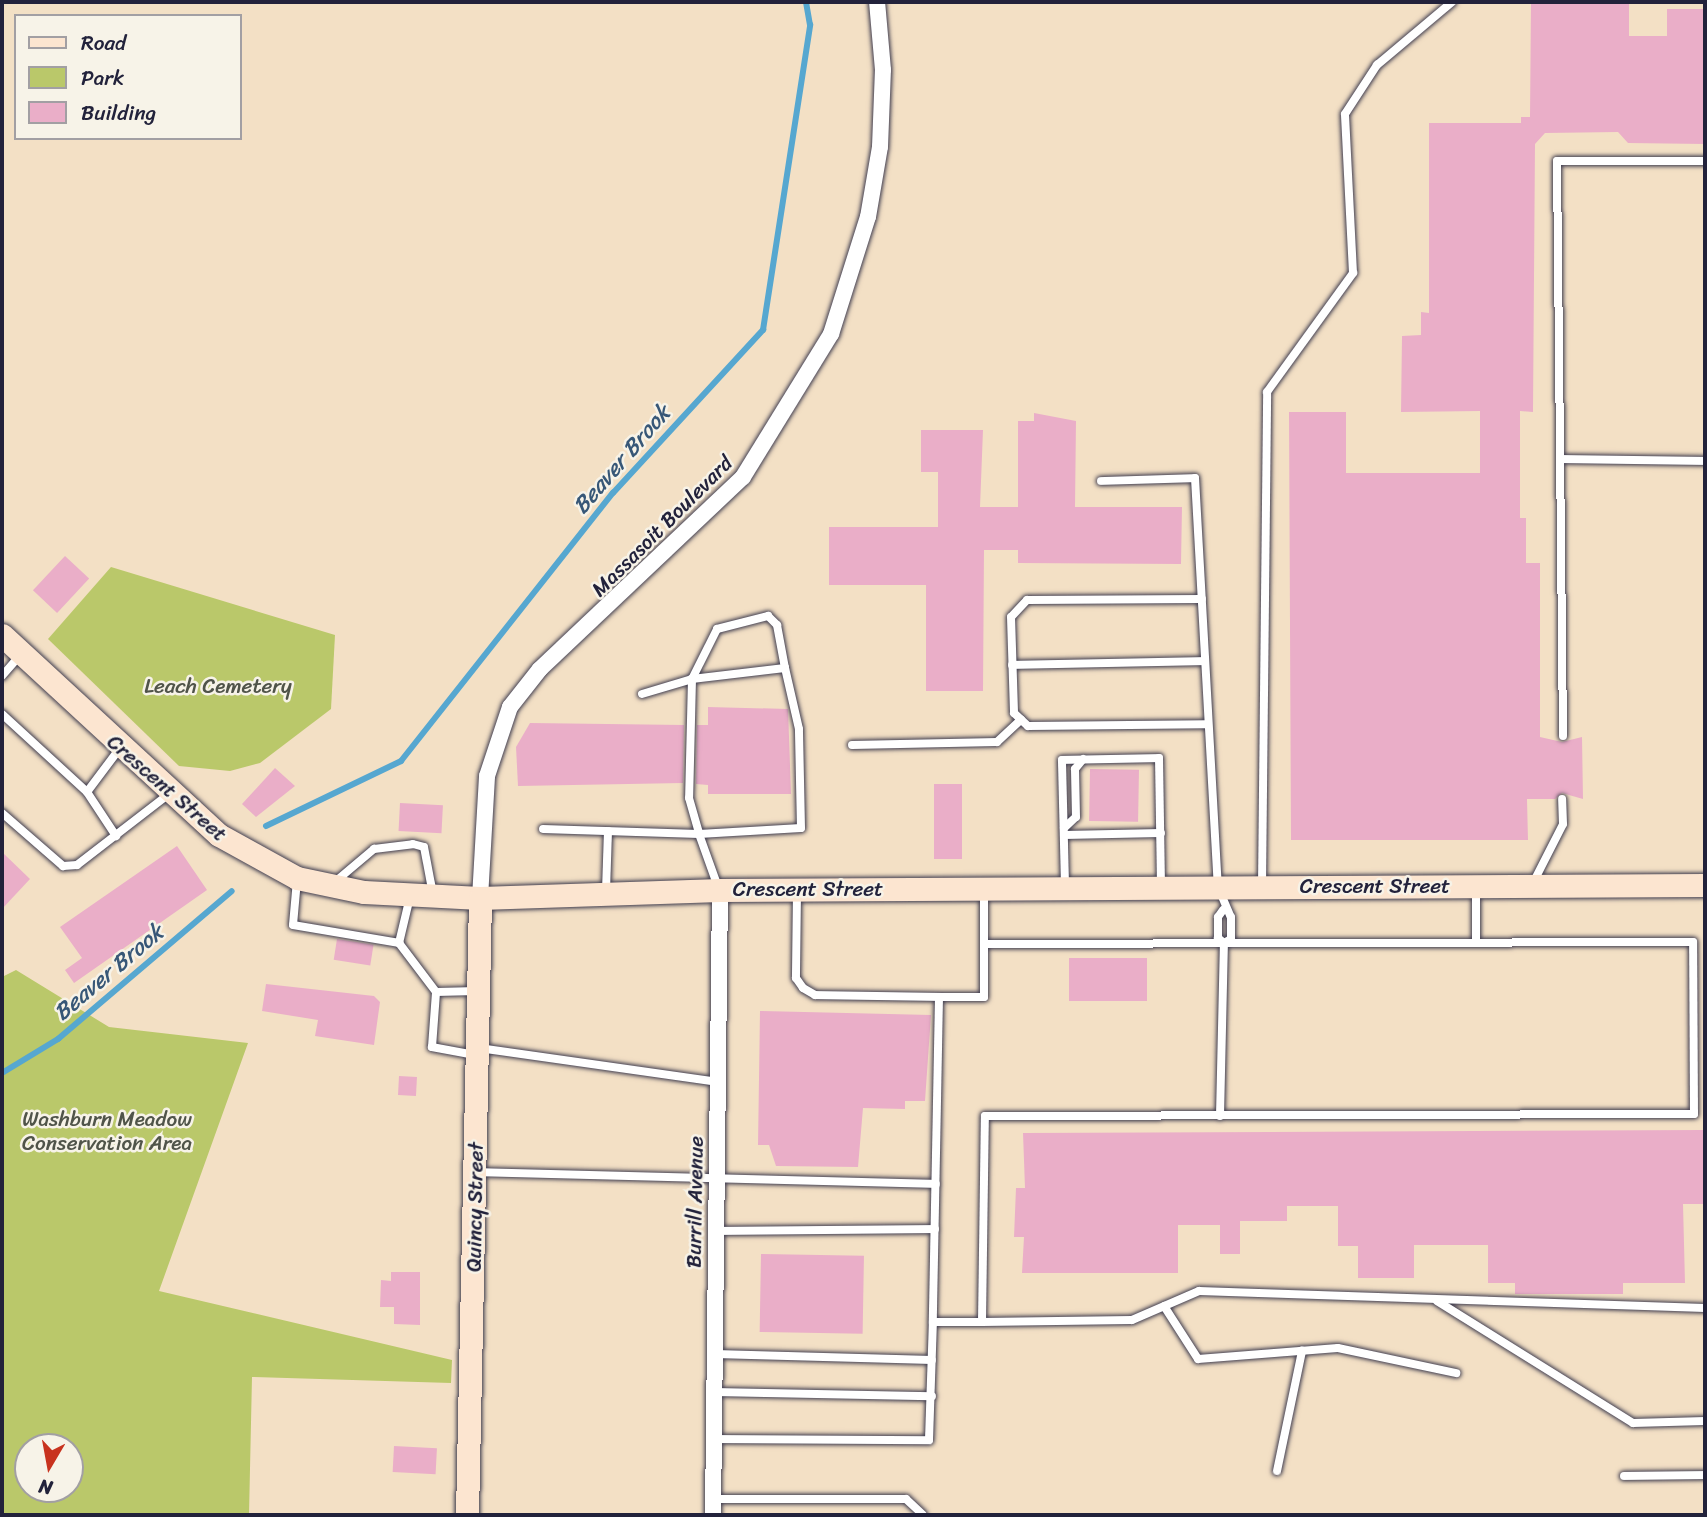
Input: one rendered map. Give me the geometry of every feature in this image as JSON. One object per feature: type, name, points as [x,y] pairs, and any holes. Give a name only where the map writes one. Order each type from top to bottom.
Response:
[{"type":"main road","name":"Crescent Street","points":[[2,635],[169,794],[219,835],[297,878],[331,885],[422,897],[480,898],[606,896],[719,890],[1705,885]]},
{"type":"main road","name":"Quincy Street","points":[[467,1515],[479,1052],[477,991],[480,898]]},
{"type":"street","name":"Massasoit Boulevard","points":[[480,898],[487,776],[510,707],[540,669],[743,477],[780,427],[831,334],[868,217],[880,147],[883,70],[877,2]]},
{"type":"street","name":"Burrill Avenue","points":[[713,1507],[719,890]]},
{"type":"lane","points":[[1262,886],[1266,392],[1353,273],[1345,114],[1377,65],[1452,2]]},
{"type":"lane","points":[[1563,736],[1563,459],[1557,161],[1705,161]]},
{"type":"lane","points":[[1563,459],[1705,461]]},
{"type":"lane","points":[[1101,481],[1195,478],[1206,723],[1223,910],[1217,938],[1224,943]]},
{"type":"lane","points":[[1202,600],[1027,600],[1011,617],[1012,665],[1014,713],[1028,726],[1206,723]]},
{"type":"lane","points":[[543,829],[699,834],[800,828],[801,765],[792,687],[785,668],[777,625],[768,616],[717,629],[692,678],[689,798],[699,834],[719,890]]},
{"type":"lane","points":[[2,676],[20,655]]},
{"type":"lane","points":[[1012,665],[1204,661]]},
{"type":"lane","points":[[642,694],[692,678],[785,668]]},
{"type":"lane","points":[[2,714],[87,792],[116,836]]},
{"type":"lane","points":[[852,745],[997,742],[1021,720]]},
{"type":"lane","points":[[87,792],[120,748]]},
{"type":"lane","points":[[1065,888],[1062,760],[1159,758],[1161,887]]},
{"type":"lane","points":[[1064,832],[1076,817],[1075,769],[1083,759]]},
{"type":"lane","points":[[2,813],[63,866],[77,865],[169,794]]},
{"type":"lane","points":[[1531,885],[1563,824],[1562,799]]},
{"type":"lane","points":[[606,896],[608,831]]},
{"type":"lane","points":[[1064,832],[1161,832]]},
{"type":"lane","points":[[331,885],[374,849],[413,844],[424,847],[422,897],[399,943]]},
{"type":"lane","points":[[297,878],[293,925],[399,943],[436,992],[432,1047],[718,1082]]},
{"type":"lane","points":[[1476,886],[1476,943]]},
{"type":"lane","points":[[797,890],[796,978],[803,988],[816,995],[984,997],[984,888]]},
{"type":"lane","points":[[1223,910],[1231,917],[1231,940],[1224,943]]},
{"type":"lane","points":[[984,944],[1693,942],[1694,1114]]},
{"type":"lane","points":[[1220,1116],[1224,943]]},
{"type":"lane","points":[[436,992],[477,991]]},
{"type":"lane","points":[[713,1439],[929,1440],[939,997]]},
{"type":"lane","points":[[982,1322],[985,1116],[1705,1114]]},
{"type":"lane","points":[[476,1172],[716,1183],[936,1184]]},
{"type":"lane","points":[[716,1231],[935,1229]]},
{"type":"lane","points":[[933,1322],[1132,1320],[1199,1291],[1705,1308]]},
{"type":"lane","points":[[1434,1299],[1633,1423],[1705,1421]]},
{"type":"lane","points":[[1164,1306],[1198,1359],[1338,1348],[1456,1373]]},
{"type":"lane","points":[[1277,1471],[1302,1351]]},
{"type":"lane","points":[[714,1354],[932,1360]]},
{"type":"lane","points":[[714,1392],[932,1396]]},
{"type":"lane","points":[[1624,1476],[1705,1475]]},
{"type":"lane","points":[[713,1507],[906,1499],[923,1515]]},
{"type":"green space","name":"Leach Cemetery","points":[[111,567],[335,635],[331,709],[260,763],[230,771],[179,766],[48,639]]},
{"type":"green space","name":"Washburn Meadow Conservation Area","points":[[16,970],[109,1027],[248,1043],[159,1291],[452,1360],[451,1383],[252,1377],[249,1515],[2,1515],[2,977]]},
{"type":"building","points":[[1531,2],[1629,2],[1629,36],[1667,36],[1667,9],[1705,9],[1705,144],[1628,143],[1618,132],[1545,133],[1535,144],[1533,412],[1520,411],[1520,518],[1526,518],[1526,563],[1540,563],[1540,737],[1562,742],[1582,737],[1583,799],[1562,793],[1555,799],[1527,799],[1528,840],[1291,840],[1289,412],[1346,412],[1346,473],[1480,473],[1480,411],[1401,412],[1402,336],[1421,335],[1421,312],[1429,313],[1429,123],[1521,123],[1521,117],[1530,117]]},
{"type":"building","points":[[1034,413],[1076,421],[1075,507],[1182,507],[1181,564],[1018,563],[1018,550],[984,550],[983,691],[926,691],[926,585],[829,585],[829,527],[938,527],[938,472],[921,472],[921,430],[983,430],[980,507],[1018,507],[1018,421],[1034,421]]},
{"type":"building","points":[[65,556],[89,579],[57,613],[33,590]]},
{"type":"building","points":[[708,707],[788,709],[791,794],[708,794],[708,785],[696,784],[697,725],[708,725]]},
{"type":"building","points":[[530,723],[684,725],[683,783],[518,786],[516,747]]},
{"type":"building","points":[[275,768],[295,786],[256,817],[242,804]]},
{"type":"building","points":[[1090,769],[1139,770],[1138,822],[1089,821]]},
{"type":"building","points":[[934,784],[962,784],[962,859],[934,859]]},
{"type":"building","points":[[400,803],[443,805],[441,833],[399,831]]},
{"type":"building","points":[[177,846],[207,890],[74,983],[65,970],[82,958],[60,927]]},
{"type":"building","points":[[2,852],[30,879],[2,909]]},
{"type":"building","points":[[337,939],[374,945],[370,966],[334,960]]},
{"type":"building","points":[[1069,958],[1147,958],[1147,1001],[1069,1001]]},
{"type":"building","points":[[266,984],[374,996],[380,1002],[374,1045],[315,1036],[318,1020],[262,1011]]},
{"type":"building","points":[[760,1011],[931,1015],[925,1101],[905,1101],[905,1109],[863,1108],[858,1167],[776,1166],[769,1145],[758,1145]]},
{"type":"building","points":[[399,1076],[417,1077],[416,1096],[398,1095]]},
{"type":"building","points":[[1705,1130],[1705,1204],[1683,1204],[1685,1283],[1623,1283],[1623,1294],[1515,1294],[1515,1283],[1488,1283],[1488,1245],[1414,1245],[1414,1278],[1358,1278],[1358,1246],[1338,1246],[1338,1206],[1287,1206],[1287,1221],[1240,1221],[1240,1254],[1220,1254],[1220,1225],[1178,1225],[1178,1273],[1022,1273],[1024,1237],[1014,1237],[1016,1188],[1025,1188],[1023,1133]]},
{"type":"building","points":[[761,1254],[864,1256],[863,1334],[760,1332]]},
{"type":"building","points":[[391,1272],[420,1272],[420,1325],[394,1324],[394,1307],[380,1307],[381,1280],[391,1281]]},
{"type":"building","points":[[394,1446],[437,1448],[436,1474],[393,1472]]},
{"type":"waterway","name":"Beaver Brook","points":[[266,826],[401,761],[613,493],[763,330],[810,25],[806,2]]},
{"type":"waterway","name":"Beaver Brook","points":[[2,1073],[58,1039],[232,891]]}]
